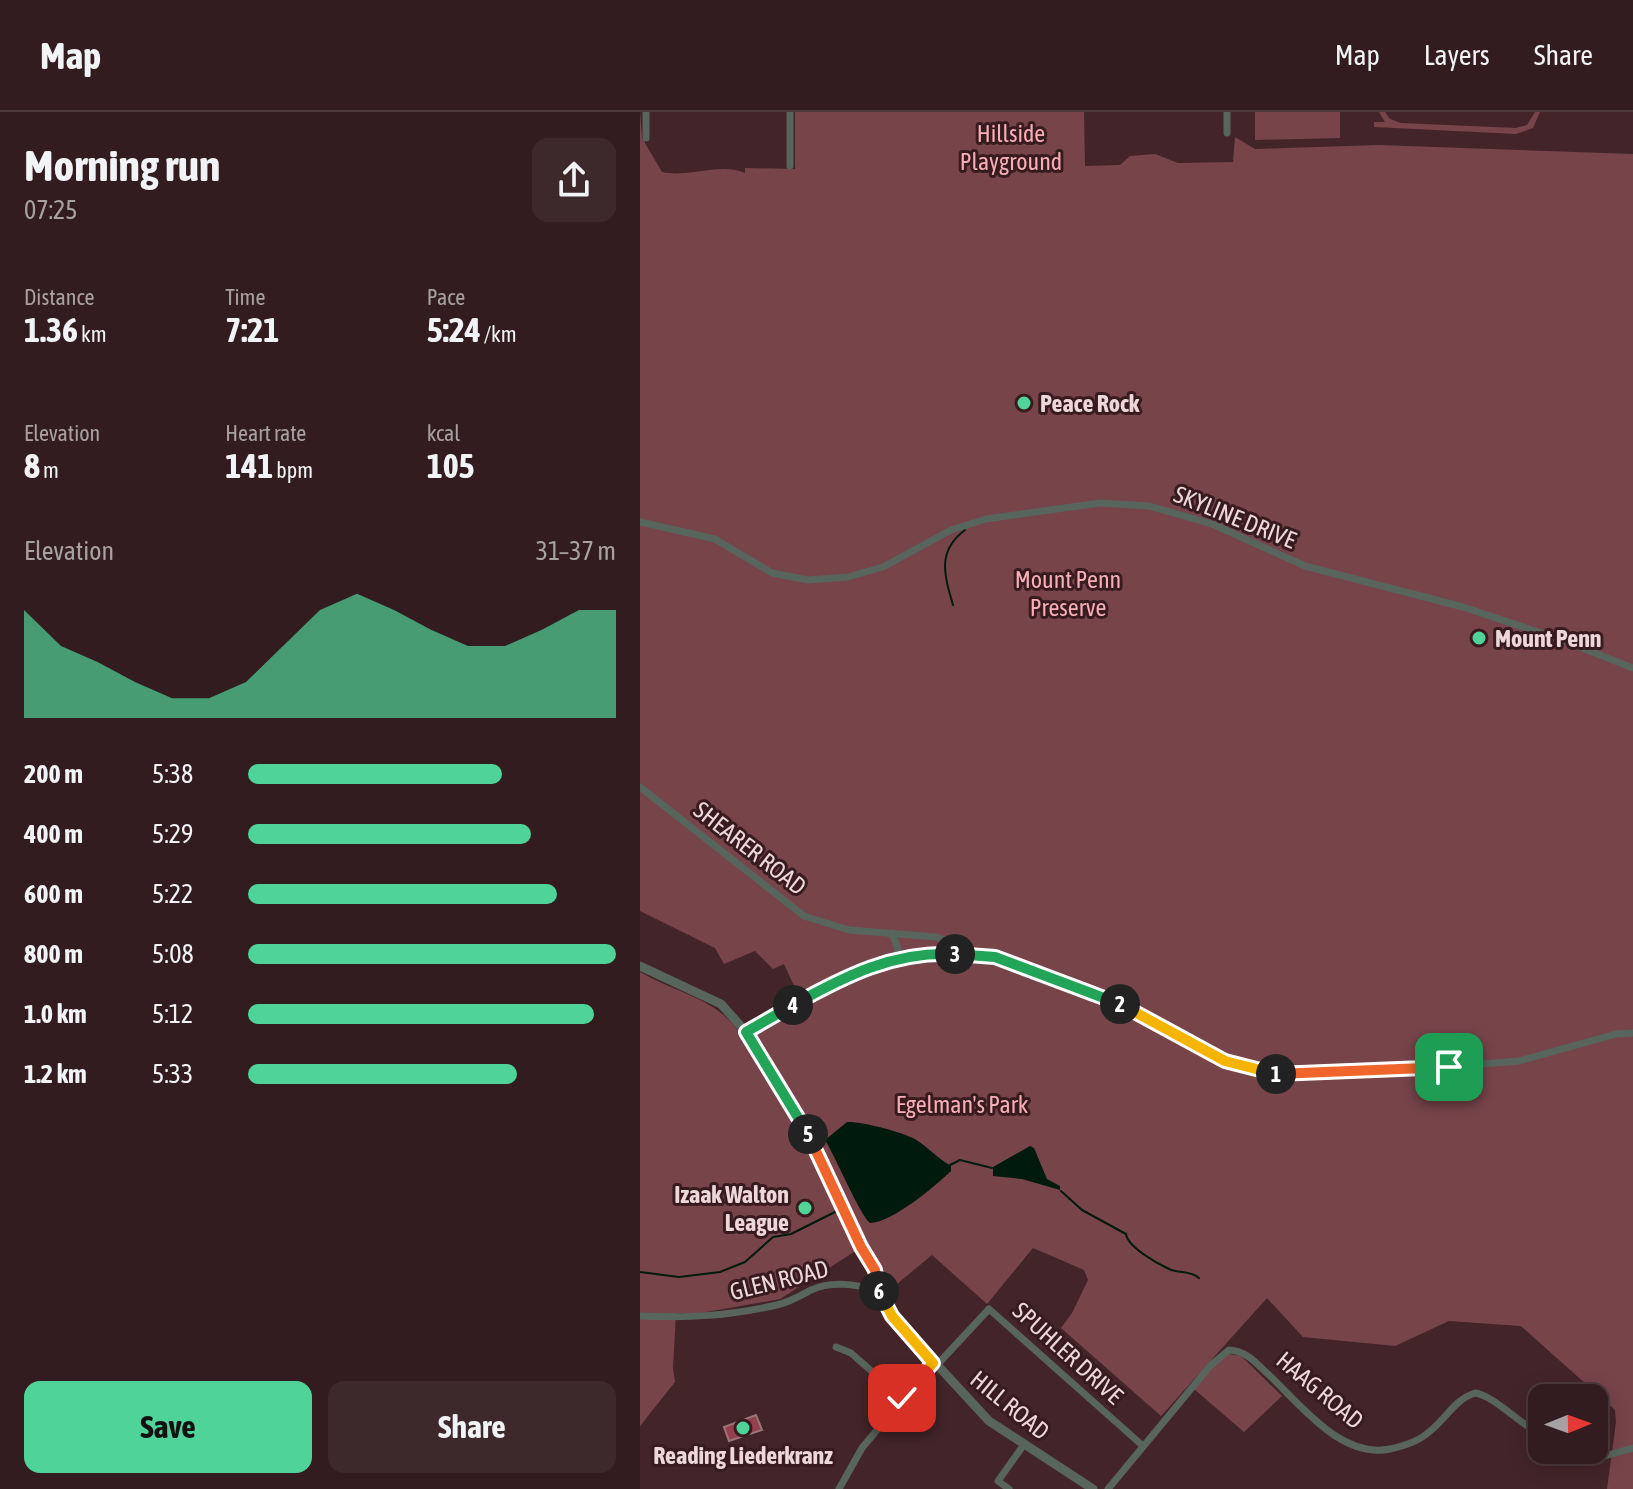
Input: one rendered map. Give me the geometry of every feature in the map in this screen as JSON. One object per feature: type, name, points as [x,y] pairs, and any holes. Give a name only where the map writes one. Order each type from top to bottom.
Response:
[{"type":"street","points":[[646,112],[646,138]]},
{"type":"street","points":[[790,112],[790,166]]},
{"type":"street","points":[[1227,112],[1227,133]]},
{"type":"street","name":"SKYLINE DRIVE","points":[[640,522],[704,535],[729,545],[772,573],[808,580],[848,577],[883,567],[951,530],[986,519],[1100,503],[1149,506],[1212,524],[1305,566],[1463,607],[1633,668]]},
{"type":"street","name":"SHEARER ROAD","points":[[640,787],[804,916],[849,930],[936,937],[1112,1000],[1225,1061],[1270,1073],[1370,1073],[1519,1061],[1616,1034],[1633,1033]]},
{"type":"street","points":[[892,933],[898,949],[895,959]]},
{"type":"street","points":[[746,1032],[835,981],[895,959],[936,954],[981,954]]},
{"type":"street","name":"HILL ROAD","points":[[640,966],[721,1004],[746,1032],[793,1105],[826,1166],[861,1247],[871,1261],[879,1290],[892,1316],[978,1411],[1023,1446],[1093,1489]]},
{"type":"street","name":"GLEN ROAD","points":[[640,1316],[697,1319],[784,1303],[815,1289],[837,1284],[879,1290]]},
{"type":"street","name":"SPUHLER DRIVE","points":[[934,1364],[989,1309],[1143,1446]]},
{"type":"street","points":[[836,1347],[851,1353],[902,1398]]},
{"type":"street","name":"HAAG ROAD","points":[[1108,1489],[1210,1366],[1229,1350],[1248,1356],[1321,1424],[1356,1446],[1381,1450],[1419,1440],[1459,1401],[1475,1393],[1488,1397],[1528,1427]]},
{"type":"street","points":[[839,1489],[862,1448],[934,1364]]},
{"type":"street","points":[[1009,1489],[998,1481],[1023,1446]]},
{"type":"street","points":[[1608,1455],[1633,1448]]},
{"type":"green space","name":"Mount Penn Preserve","points":[[640,112],[642,138],[662,172],[672,173],[714,169],[745,173],[745,168],[795,169],[795,112],[1084,112],[1085,166],[1120,165],[1130,156],[1155,154],[1178,163],[1233,162],[1235,137],[1255,149],[1379,145],[1633,154],[1633,1489],[1607,1489],[1616,1422],[1615,1410],[1608,1404],[1608,1384],[1586,1384],[1521,1326],[1449,1321],[1395,1346],[1303,1337],[1267,1298],[1161,1416],[1061,1328],[1088,1280],[1084,1270],[1033,1248],[987,1304],[932,1255],[886,1293],[881,1273],[865,1245],[780,1299],[701,1313],[676,1313],[675,1382],[640,1426],[640,972],[710,1005],[733,1024],[743,1038],[802,1003],[784,964],[773,969],[755,951],[724,964],[715,948],[640,911]]},
{"type":"green space","points":[[1255,112],[1340,112],[1340,138],[1255,140]]},
{"type":"green space","points":[[1379,112],[1385,112],[1390,119],[1401,123],[1516,128],[1527,125],[1535,112],[1540,112],[1533,128],[1516,134],[1374,127],[1374,122],[1385,122]]},
{"type":"green space","points":[[1229,1354],[1241,1356],[1282,1396],[1244,1432],[1194,1389],[1216,1362]]},
{"type":"shaded area","points":[[847,1122],[862,1123],[915,1139],[951,1166],[951,1171],[901,1210],[870,1223],[825,1140]]},
{"type":"shaded area","points":[[1030,1146],[1034,1148],[1047,1179],[1060,1186],[1060,1190],[1022,1179],[993,1176],[993,1167]]},
{"type":"building","name":"Reading Liederkranz","points":[[756,1415],[762,1430],[729,1441],[724,1427]]},
{"type":"waterway","points":[[953,605],[945,564],[950,546],[965,530]]},
{"type":"waterway","points":[[950,1165],[960,1160],[992,1168]]},
{"type":"waterway","points":[[1061,1191],[1082,1210],[1126,1234],[1132,1244],[1150,1259],[1169,1269],[1199,1278]]},
{"type":"waterway","points":[[640,1272],[679,1277],[720,1272],[745,1262],[773,1237],[791,1234],[839,1210]]},
{"type":"place","name":"Peace Rock","points":[[1024,403]]},
{"type":"place","name":"Mount Penn","points":[[1479,638]]},
{"type":"place","name":"Izaak Walton League","points":[[805,1208]]},
{"type":"place","name":"Reading Liederkranz","points":[[743,1428]]},
{"type":"route","points":[[902,1398],[933,1363],[886,1307],[875,1270],[844,1211],[826,1166],[793,1105],[746,1032],[835,981],[871,966],[923,955],[981,954],[1009,961],[1112,1000],[1225,1061],[1254,1071],[1292,1075],[1449,1067]]},
{"type":"park label","name":"Hillside Playground","points":[[1011,147]]},
{"type":"park label","name":"Egelman's Park","points":[[962,1104]]}]
